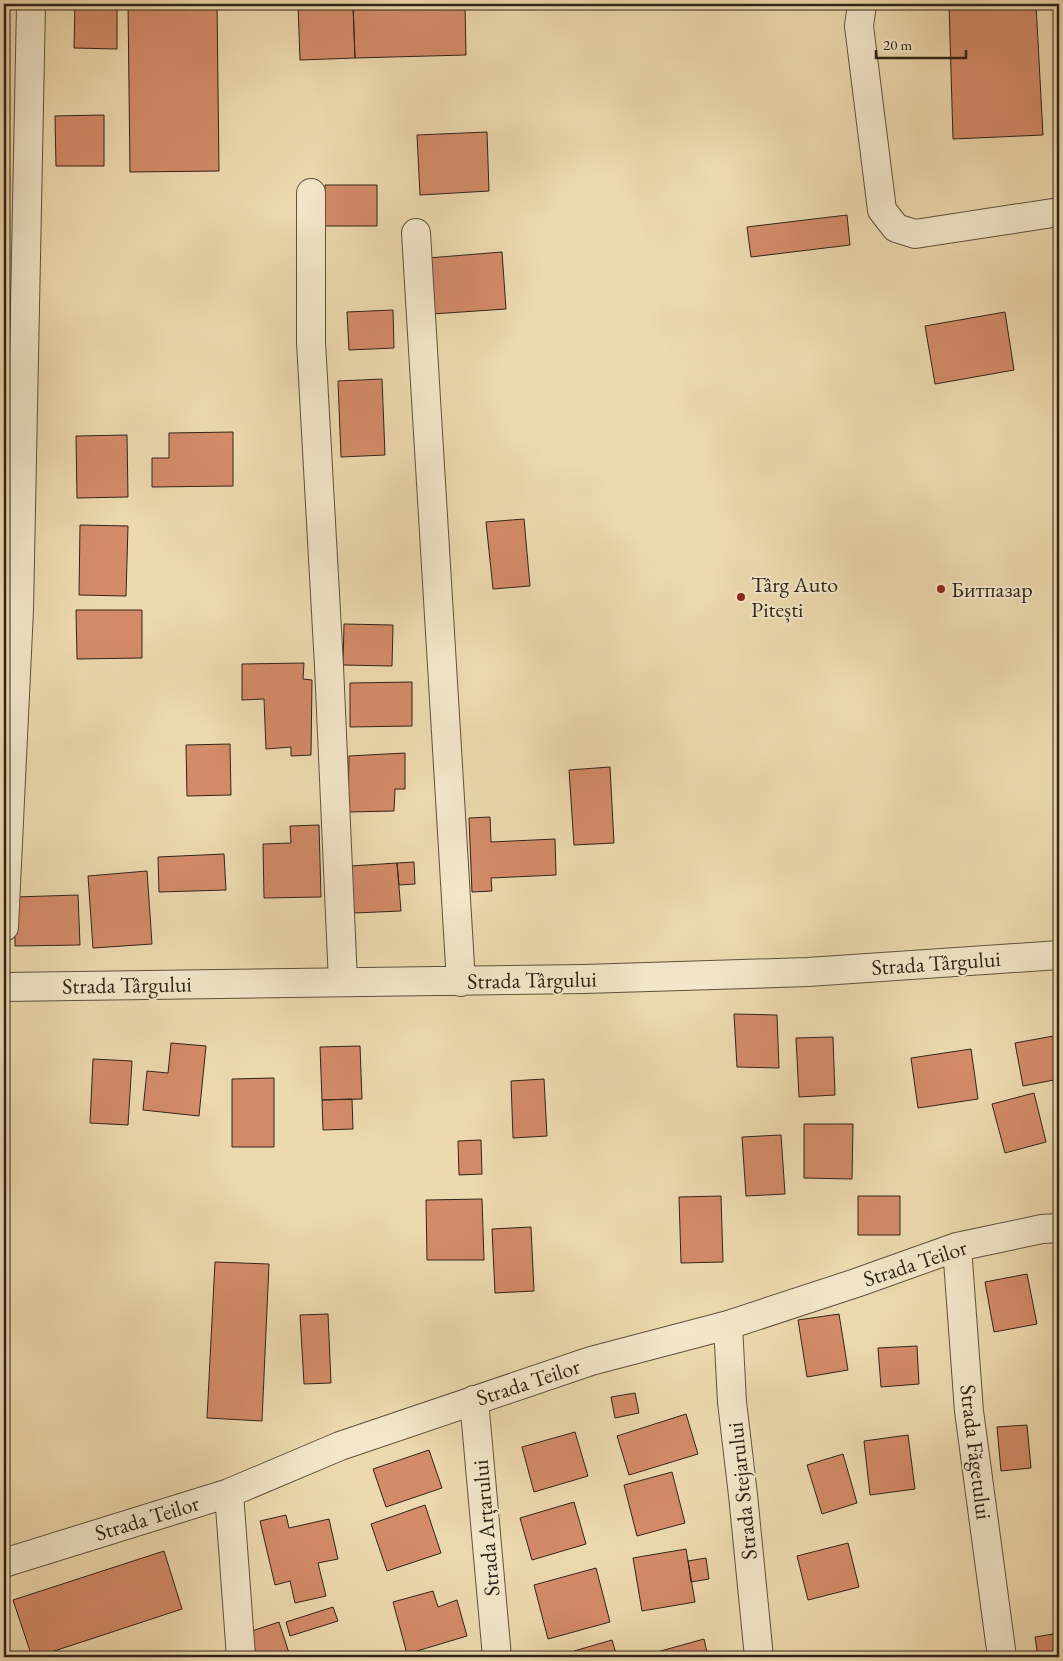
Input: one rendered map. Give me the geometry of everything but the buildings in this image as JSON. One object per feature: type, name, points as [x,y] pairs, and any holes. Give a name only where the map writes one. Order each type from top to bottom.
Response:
[{"type":"street","points":[[4,927],[18,610],[31,4]]},
{"type":"street","points":[[862,4],[860,26],[882,210],[896,228],[914,234],[1059,212]]},
{"type":"street","points":[[310,194],[311,342],[343,982]]},
{"type":"street","points":[[416,233],[461,982]]},
{"type":"street","name":"Strada Târgului","points":[[4,987],[461,982],[808,972],[1059,954]]},
{"type":"street","name":"Strada Teilor","points":[[4,1563],[228,1493],[340,1446],[591,1361],[728,1325],[856,1283],[957,1247],[1042,1229],[1059,1228]]},
{"type":"street","name":"Strada Făgetului","points":[[957,1247],[969,1411],[1002,1657]]},
{"type":"street","name":"Strada Stejarului","points":[[728,1325],[732,1402],[759,1657]]},
{"type":"street","name":"Strada Arțarului","points":[[474,1400],[497,1657]]},
{"type":"street","points":[[228,1493],[241,1657]]},
{"type":"place","name":"Битпазар","points":[[941,589]]},
{"type":"place","name":"Târg Auto Pitești","points":[[741,597]]}]
